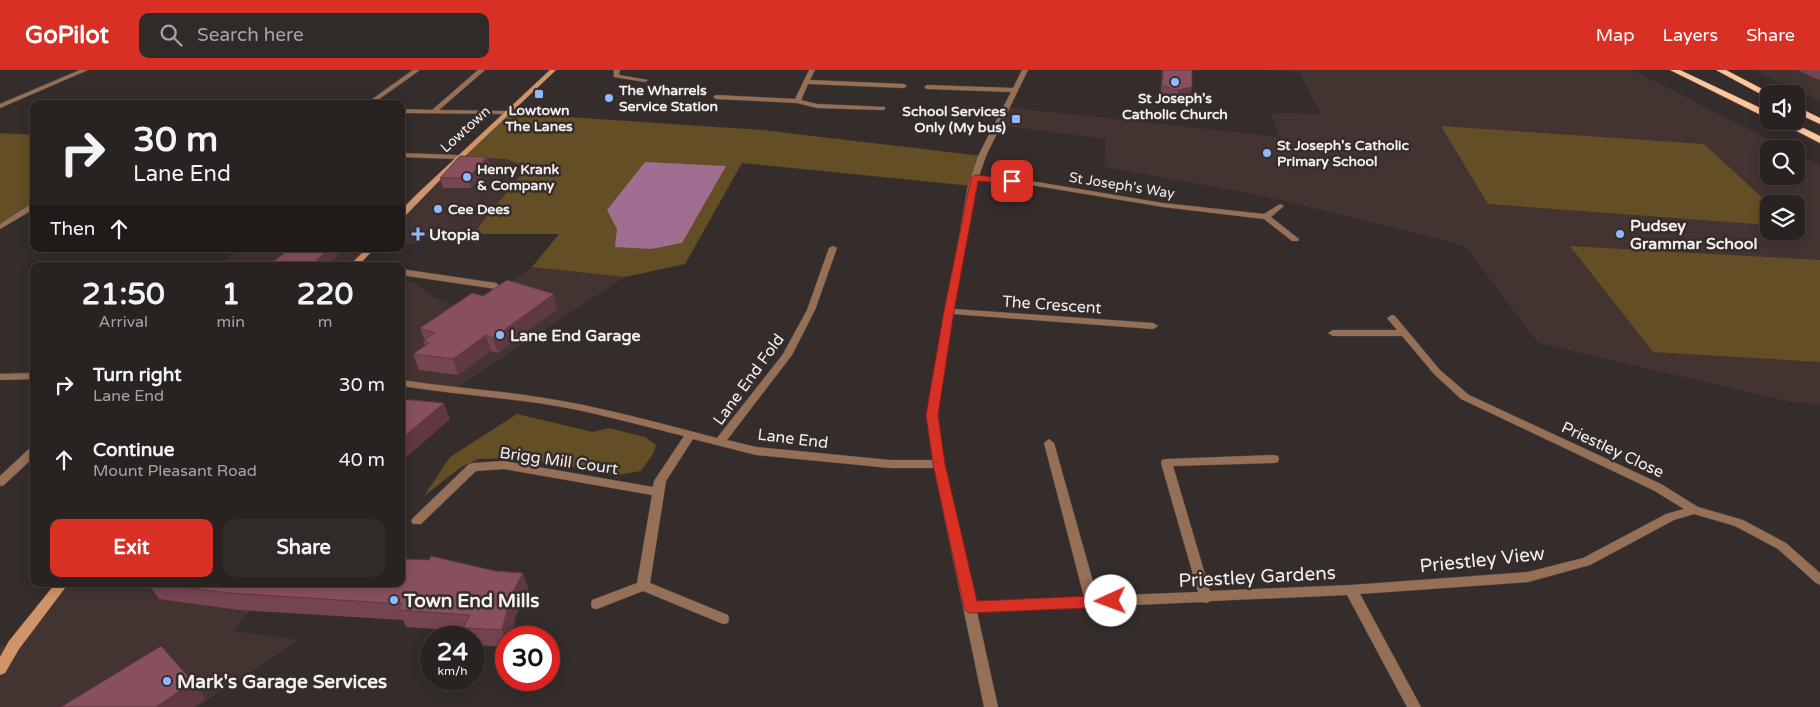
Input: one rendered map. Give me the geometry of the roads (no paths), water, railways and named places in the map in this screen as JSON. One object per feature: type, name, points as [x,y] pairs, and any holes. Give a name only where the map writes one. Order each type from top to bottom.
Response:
[{"type":"highway","points":[[1674,70],[1760,112]]},
{"type":"highway","points":[[1693,70],[1760,104]]},
{"type":"highway","points":[[1720,70],[1760,90]]},
{"type":"highway","points":[[1805,114],[1820,121]]},
{"type":"highway","points":[[1805,127],[1820,135]]},
{"type":"highway","points":[[1799,130],[1820,140]]},
{"type":"main road","name":"Lowtown","points":[[405,211],[458,157],[553,70]]},
{"type":"main road","points":[[357,262],[367,252]]},
{"type":"main road","points":[[0,669],[14,645],[60,587]]},
{"type":"street","points":[[75,70],[84,70]]},
{"type":"street","points":[[0,106],[84,70]]},
{"type":"street","points":[[373,100],[417,70]]},
{"type":"street","points":[[434,111],[482,70]]},
{"type":"street","points":[[617,70],[616,76],[644,80]]},
{"type":"street","points":[[797,101],[812,70]]},
{"type":"street","points":[[990,707],[971,607],[939,464],[932,415],[949,311],[975,178],[982,156],[1025,70]]},
{"type":"street","points":[[806,82],[904,86]]},
{"type":"street","points":[[926,87],[1014,90]]},
{"type":"street","points":[[716,97],[797,101],[817,106],[883,108]]},
{"type":"street","points":[[405,110],[507,113]]},
{"type":"street","points":[[405,155],[458,157]]},
{"type":"street","name":"St Joseph's Way","points":[[975,178],[1030,183],[1163,205],[1266,217]]},
{"type":"street","points":[[1280,206],[1266,217],[1295,239]]},
{"type":"street","points":[[0,227],[30,208]]},
{"type":"street","name":"Lane End Fold","points":[[719,443],[787,355],[811,310],[833,248]]},
{"type":"street","points":[[405,273],[496,286]]},
{"type":"street","name":"The Crescent","points":[[949,311],[1153,326]]},
{"type":"street","name":"Priestley Close","points":[[1392,318],[1437,372],[1465,397],[1657,487],[1694,510],[1739,523],[1782,546],[1820,580]]},
{"type":"street","points":[[1333,333],[1404,333]]},
{"type":"street","points":[[0,377],[30,376]]},
{"type":"street","name":"Lane End","points":[[405,384],[452,391],[538,400],[586,408],[756,451],[859,462],[939,464]]},
{"type":"street","points":[[643,586],[660,481],[690,435]]},
{"type":"street","points":[[1049,443],[1092,602]]},
{"type":"street","points":[[0,482],[30,454]]},
{"type":"street","points":[[1206,598],[1166,463],[1274,459]]},
{"type":"street","name":"Brigg Mill Court","points":[[417,521],[473,468],[504,465],[657,492]]},
{"type":"street","name":"Priestley View","points":[[1351,590],[1528,577],[1586,562],[1670,517],[1694,510]]},
{"type":"street","points":[[597,604],[643,586],[724,618]]},
{"type":"street","name":"Priestley Gardens","points":[[971,607],[1206,598],[1351,590],[1414,707]]},
{"type":"place","name":"St Joseph's Catholic Church","points":[[1175,82]]},
{"type":"place","name":"Lowtown The Lanes","points":[[539,94]]},
{"type":"place","name":"The Wharrels Service Station","points":[[609,98]]},
{"type":"place","name":"School Services Only (My bus)","points":[[1016,119]]},
{"type":"place","name":"St Joseph's Catholic Primary School","points":[[1267,153]]},
{"type":"place","name":"Henry Krank & Company","points":[[467,177]]},
{"type":"place","name":"Cee Dees","points":[[438,209]]},
{"type":"place","name":"Utopia","points":[[418,234]]},
{"type":"place","name":"Pudsey Grammar School","points":[[1620,234]]},
{"type":"place","name":"Lane End Garage","points":[[500,335]]},
{"type":"place","name":"Town End Mills","points":[[394,600]]},
{"type":"place","name":"Mark's Garage Services","points":[[167,681]]}]
